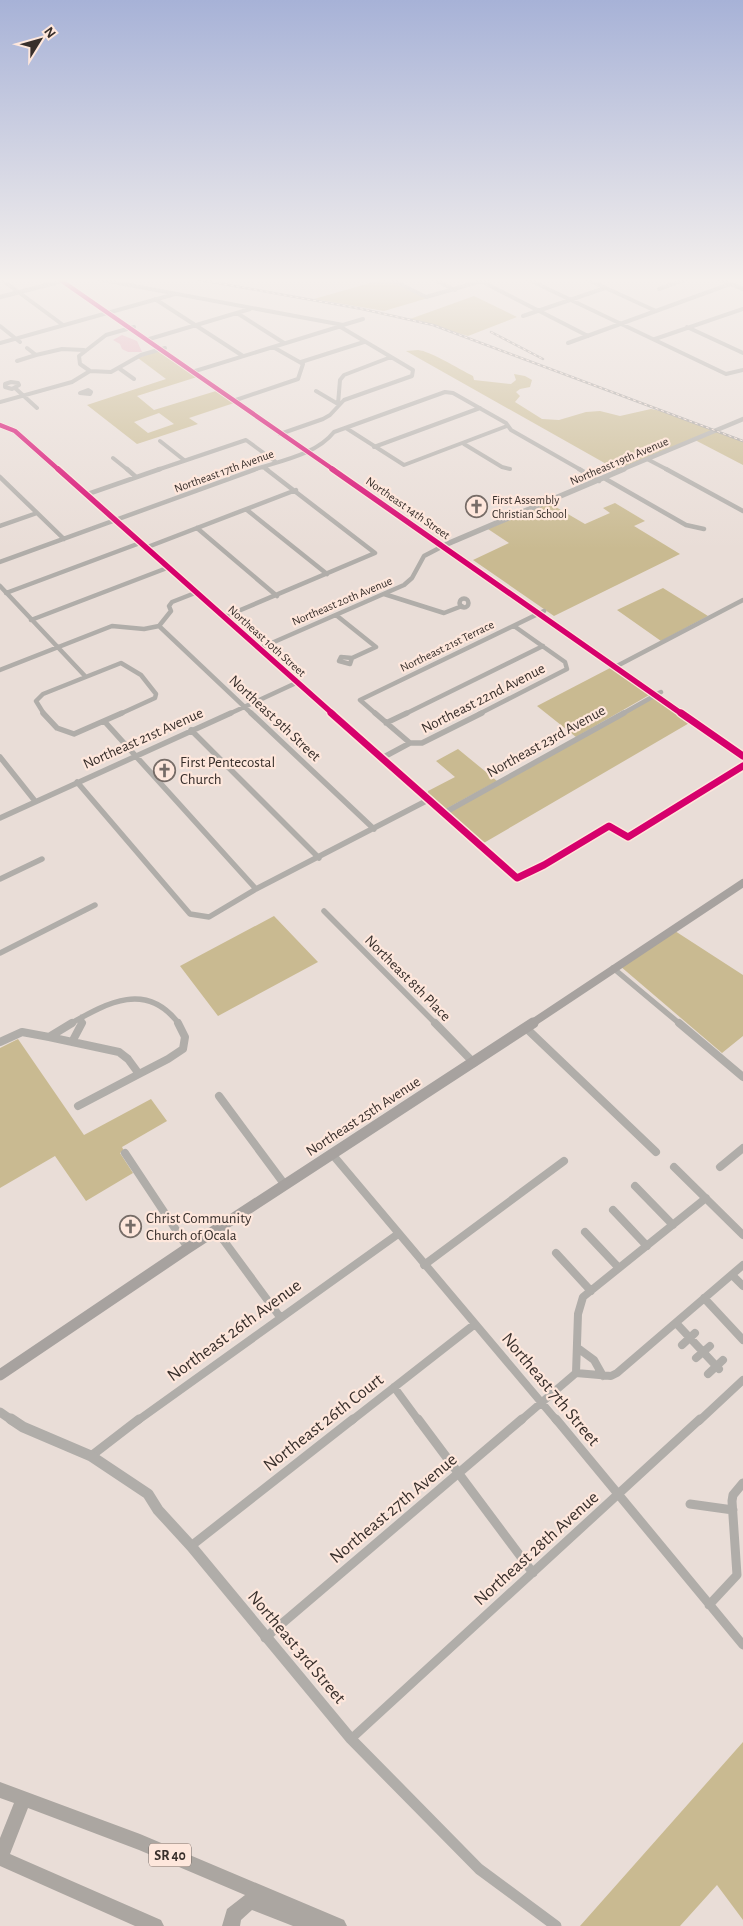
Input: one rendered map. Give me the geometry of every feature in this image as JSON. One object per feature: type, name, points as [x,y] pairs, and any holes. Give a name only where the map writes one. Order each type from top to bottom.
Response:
[{"type":"main road","name":"Northeast 14th Street","points":[[192,369],[658,693],[743,756]]},
{"type":"main road","name":"Northeast 14th Street","points":[[658,693],[743,749]]},
{"type":"main road","name":"Northeast 25th Avenue","points":[[0,1375],[188,1248],[526,1028],[743,882]]},
{"type":"main road","name":"SR 40","points":[[0,1790],[185,1860],[338,1926]]},
{"type":"main road","points":[[24,1798],[0,1858],[155,1926]]},
{"type":"main road","points":[[231,1926],[233,1915],[250,1901],[315,1926]]},
{"type":"street","points":[[86,369],[90,371],[111,372],[120,369],[134,379]]},
{"type":"street","points":[[195,371],[202,369]]},
{"type":"street","points":[[236,400],[298,379],[301,369]]},
{"type":"street","points":[[283,433],[330,417],[338,410],[340,380],[344,375],[360,369]]},
{"type":"street","points":[[316,392],[338,404],[412,376],[414,373],[411,369]]},
{"type":"street","points":[[718,369],[729,374],[743,370]]},
{"type":"street","points":[[0,402],[72,382],[90,371]]},
{"type":"street","points":[[72,382],[83,390]]},
{"type":"street","points":[[15,388],[37,408]]},
{"type":"street","name":"Northeast 17th Avenue","points":[[0,562],[309,451],[322,445],[334,432],[450,392],[480,408]]},
{"type":"street","points":[[374,447],[480,408],[507,426],[601,479],[686,524],[704,529]]},
{"type":"street","name":"Northeast 19th Avenue","points":[[445,545],[743,419]]},
{"type":"street","points":[[346,428],[404,465],[464,444],[507,426]]},
{"type":"street","name":"Northeast 10th Street","points":[[1,427],[15,431],[516,878],[544,865],[609,826],[623,836],[628,837],[743,766]]},
{"type":"street","points":[[85,495],[246,440],[276,462]]},
{"type":"street","points":[[160,441],[184,460]]},
{"type":"street","points":[[464,444],[502,467],[510,469]]},
{"type":"street","points":[[113,458],[136,477]]},
{"type":"street","points":[[647,459],[743,511]]},
{"type":"street","points":[[224,618],[375,553],[296,490],[263,467]]},
{"type":"street","points":[[0,478],[64,539]]},
{"type":"street","points":[[145,548],[296,490]]},
{"type":"street","points":[[247,510],[327,574]]},
{"type":"street","points":[[0,526],[37,513]]},
{"type":"street","points":[[198,528],[277,596]]},
{"type":"street","points":[[6,593],[140,544]]},
{"type":"street","name":"Northeast 20th Avenue","points":[[258,648],[406,584],[424,557],[445,545]]},
{"type":"street","points":[[31,620],[167,568]]},
{"type":"street","points":[[0,586],[85,676]]},
{"type":"street","points":[[0,670],[118,624],[134,629],[159,626],[167,619],[171,611],[169,606],[172,602],[195,593]]},
{"type":"street","points":[[384,594],[444,613],[462,606]]},
{"type":"street","points":[[618,665],[743,600]]},
{"type":"street","name":"Northeast 21st Terrace","points":[[360,700],[541,612]]},
{"type":"street","points":[[336,615],[376,647],[352,658]]},
{"type":"street","name":"Northeast 9th Street","points":[[159,626],[374,829]]},
{"type":"street","points":[[386,723],[543,646],[514,626]]},
{"type":"street","name":"Northeast 22nd Avenue","points":[[382,758],[410,743],[422,743],[564,671],[568,667],[565,662],[543,646]]},
{"type":"street","points":[[127,664],[156,694],[150,702],[105,722],[74,734],[64,734],[37,706],[36,701],[43,694],[85,676],[114,665],[127,664]]},
{"type":"street","name":"Northeast 21st Avenue","points":[[0,818],[296,682]]},
{"type":"street","name":"Northeast 23rd Avenue","points":[[444,813],[658,693]]},
{"type":"street","points":[[360,700],[410,743]]},
{"type":"street","points":[[105,722],[256,889]]},
{"type":"street","points":[[191,730],[319,858]]},
{"type":"street","points":[[0,757],[35,801]]},
{"type":"street","points":[[77,782],[190,914],[198,917],[209,917],[256,889],[428,800]]},
{"type":"street","points":[[0,879],[42,859]]},
{"type":"street","points":[[0,953],[95,905]]},
{"type":"street","name":"Northeast 8th Place","points":[[324,911],[474,1062]]},
{"type":"street","points":[[613,968],[743,1077]]},
{"type":"street","points":[[49,1037],[98,1009],[131,999],[150,1000],[167,1011],[185,1034],[184,1046],[180,1051],[78,1106]]},
{"type":"street","points":[[72,1042],[83,1021],[82,1017]]},
{"type":"street","points":[[526,1028],[656,1152]]},
{"type":"street","points":[[0,1042],[22,1032],[119,1052],[128,1059],[139,1074]]},
{"type":"street","points":[[218,1096],[285,1185]]},
{"type":"street","points":[[720,1167],[743,1148]]},
{"type":"street","points":[[125,1153],[188,1248]]},
{"type":"street","name":"Northeast 7th Street","points":[[332,1154],[424,1265],[542,1402],[743,1645]]},
{"type":"street","points":[[424,1265],[564,1160]]},
{"type":"street","points":[[674,1166],[743,1235]]},
{"type":"street","points":[[635,1186],[673,1225]]},
{"type":"street","points":[[542,1402],[576,1373],[581,1302],[591,1291],[706,1198]]},
{"type":"street","points":[[613,1210],[647,1246]]},
{"type":"street","points":[[216,1230],[280,1317]]},
{"type":"street","points":[[585,1232],[619,1268]]},
{"type":"street","name":"Northeast 26th Avenue","points":[[90,1456],[280,1317],[398,1234]]},
{"type":"street","points":[[556,1253],[591,1291]]},
{"type":"street","points":[[576,1373],[611,1376],[617,1373],[743,1265]]},
{"type":"street","points":[[732,1275],[743,1286]]},
{"type":"street","points":[[704,1298],[743,1340]]},
{"type":"street","points":[[676,1323],[693,1335],[706,1349],[717,1368]]},
{"type":"street","name":"Northeast 26th Court","points":[[191,1546],[475,1324]]},
{"type":"street","points":[[682,1345],[693,1335]]},
{"type":"street","points":[[579,1349],[592,1358],[602,1370],[603,1376]]},
{"type":"street","points":[[696,1358],[706,1349]]},
{"type":"street","points":[[708,1374],[724,1360]]},
{"type":"street","name":"Northeast 28th Avenue","points":[[351,1739],[743,1380]]},
{"type":"street","points":[[394,1387],[533,1573]]},
{"type":"street","name":"Northeast 27th Avenue","points":[[265,1638],[542,1402]]},
{"type":"street","name":"Northeast 3rd Street","points":[[0,1412],[24,1427],[90,1456],[148,1494],[158,1510],[191,1546],[265,1638],[351,1739],[479,1869],[556,1926]]},
{"type":"street","points":[[709,1605],[740,1576],[732,1510],[733,1495],[743,1483]]},
{"type":"street","points":[[690,1504],[732,1510]]},
{"type":"shaded area","points":[[153,369],[186,369],[197,377],[137,396],[154,410],[216,391],[234,403],[189,418],[198,424],[137,444],[87,405],[166,379]],"holes":[[[159,413],[174,424],[148,433],[134,422]]]},
{"type":"shaded area","points":[[438,369],[460,369],[473,376],[474,380],[511,384],[516,380],[514,374],[525,376],[532,380],[530,387],[516,392],[520,396],[515,402],[542,419],[559,420],[586,412],[600,411],[620,416],[651,409],[666,412],[713,430],[617,470]]},
{"type":"shaded area","points":[[716,431],[743,441],[743,465],[695,440]]},
{"type":"shaded area","points":[[549,503],[585,524],[610,513],[603,508],[615,503],[645,521],[634,526],[680,554],[554,616],[473,560],[509,543],[488,529]]},
{"type":"shaded area","points":[[663,588],[708,616],[661,641],[617,610]]},
{"type":"shaded area","points":[[612,667],[651,694],[576,737],[537,706]]},
{"type":"shaded area","points":[[655,697],[691,722],[482,844],[448,813]]},
{"type":"shaded area","points":[[458,749],[497,781],[444,810],[428,797],[428,791],[455,777],[436,761]]},
{"type":"shaded area","points":[[274,916],[318,962],[218,1016],[180,966]]},
{"type":"shaded area","points":[[675,931],[743,975],[743,1036],[722,1053],[620,966]]},
{"type":"shaded area","points":[[18,1039],[84,1135],[151,1099],[167,1121],[122,1147],[124,1151],[120,1153],[133,1173],[86,1201],[55,1156],[0,1188],[0,1048]]},
{"type":"shaded area","points":[[743,1742],[743,1920],[717,1885],[680,1926],[580,1926]]},
{"type":"railway","points":[[550,369],[743,441]]},
{"type":"cycle path","points":[[188,369],[743,756]]},
{"type":"cycle path","points":[[0,425],[15,431],[517,878],[544,865],[609,826],[623,836],[628,837],[743,766]]},
{"type":"place","name":"First Assembly Christian School","points":[[476,507]]},
{"type":"place","name":"First Pentecostal Church","points":[[164,771]]},
{"type":"place","name":"Christ Community Church of Ocala","points":[[130,1227]]}]
